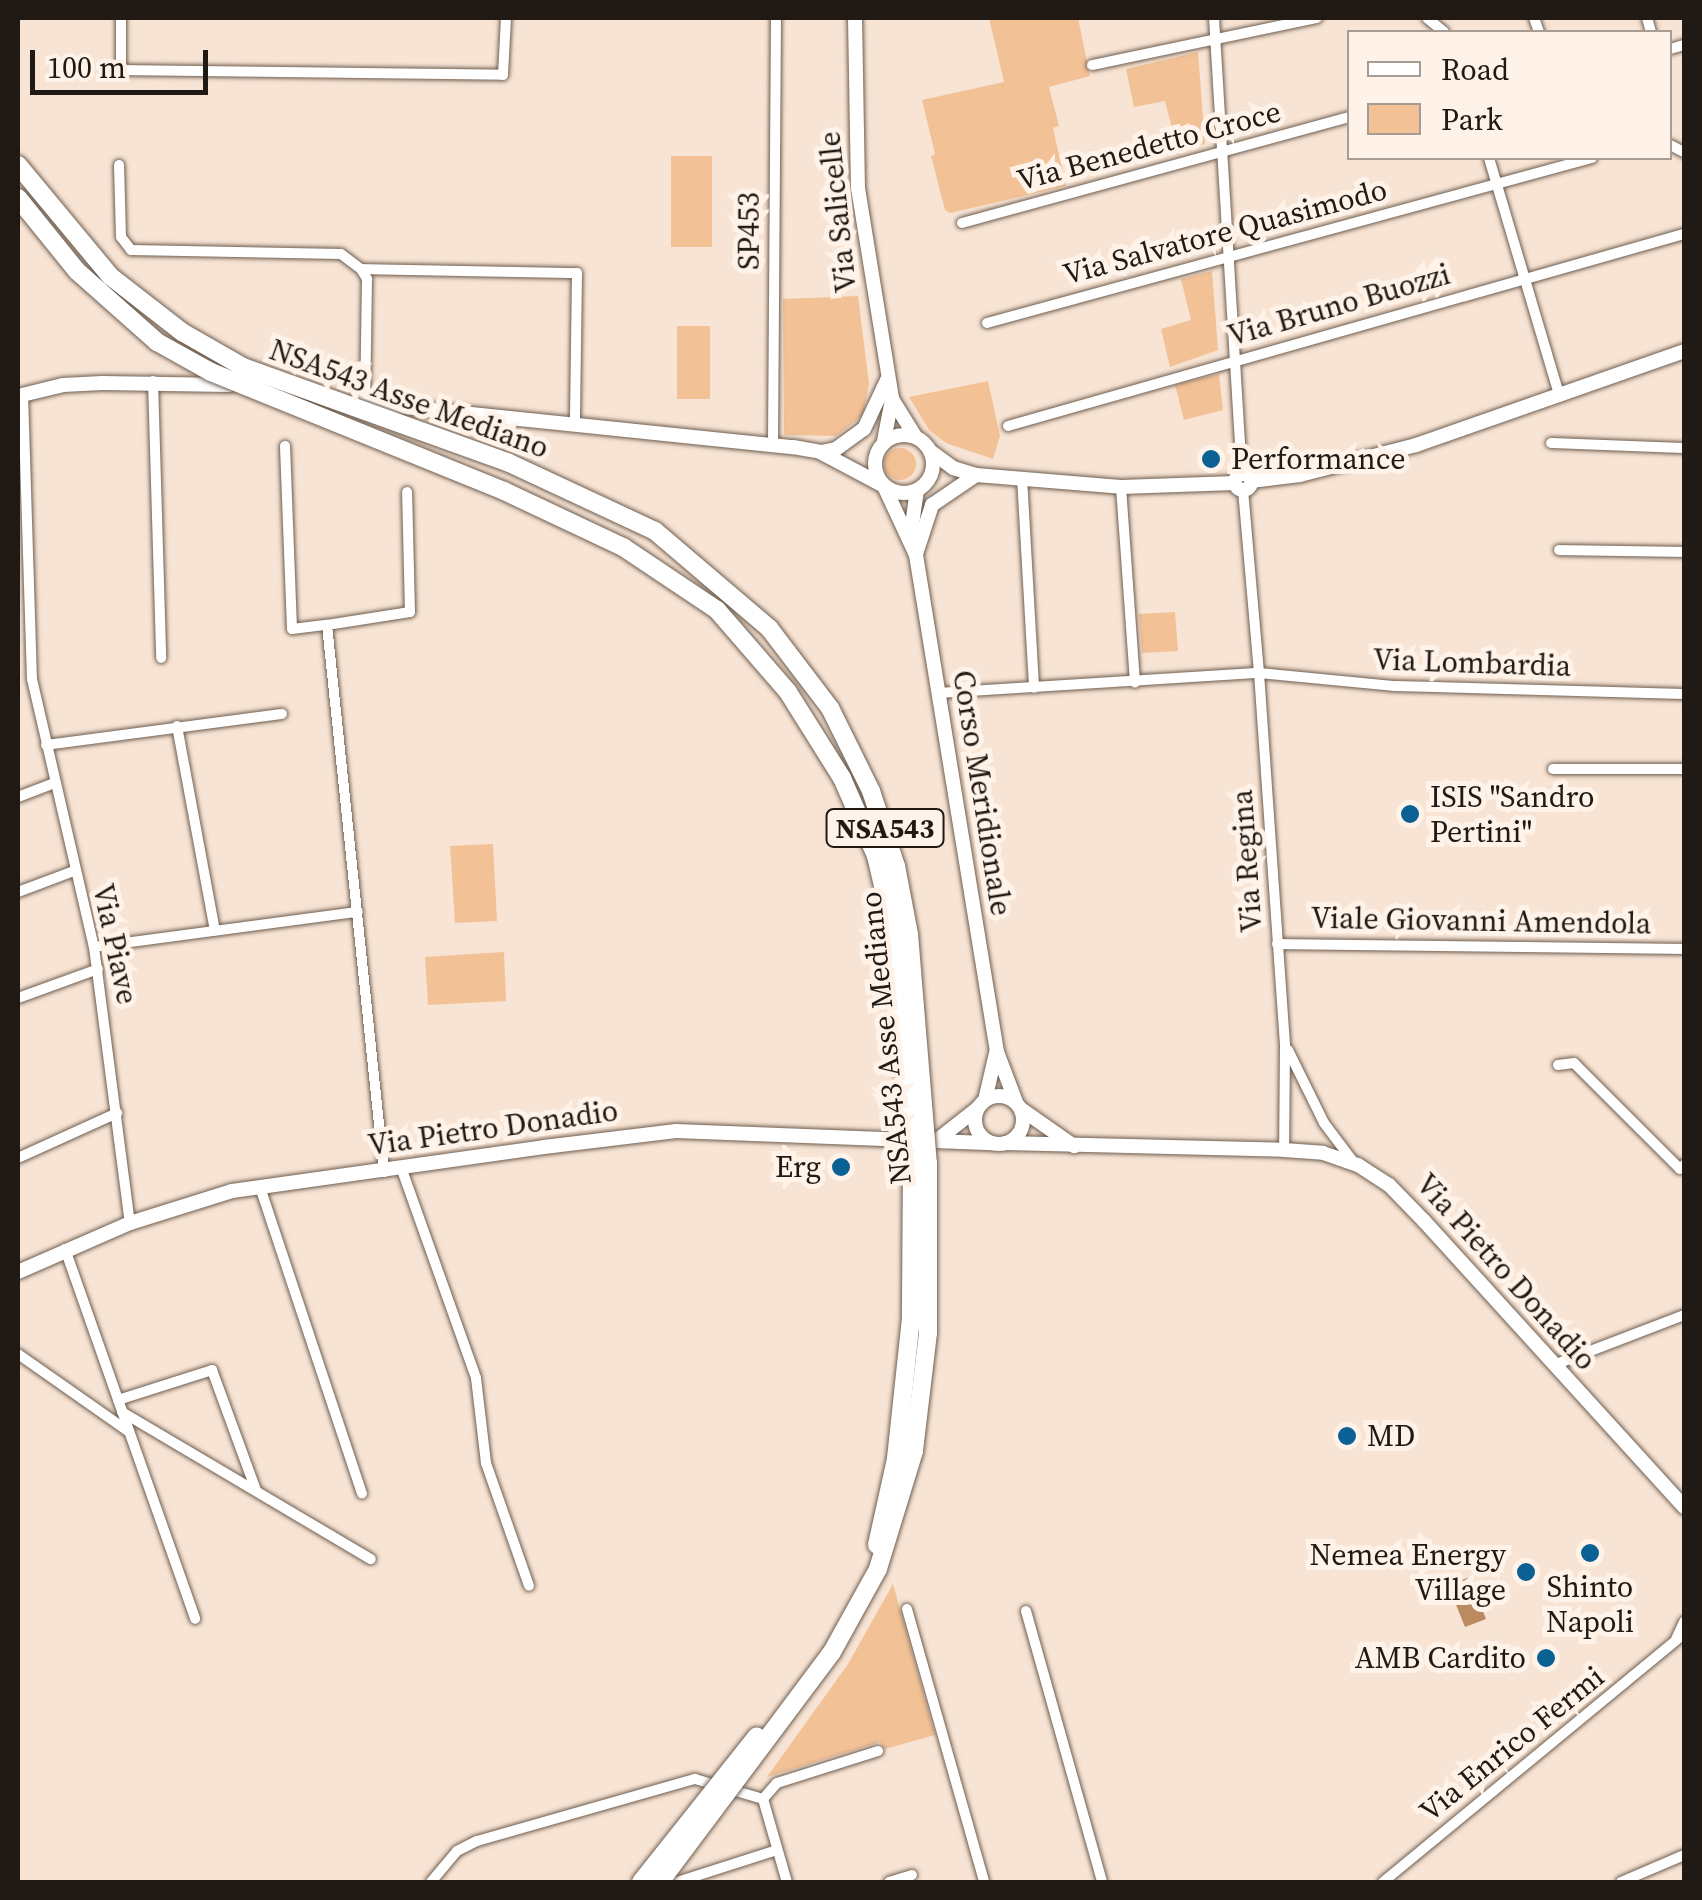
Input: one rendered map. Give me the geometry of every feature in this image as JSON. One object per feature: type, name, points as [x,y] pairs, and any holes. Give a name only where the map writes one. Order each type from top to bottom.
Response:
[{"type":"highway","name":"NSA543 Asse Mediano","points":[[18,165],[110,276],[170,324],[242,367],[508,462],[655,532],[726,586],[803,669],[853,749],[878,809],[896,866],[909,934],[928,1162],[928,1333],[914,1451],[878,1569],[832,1652],[660,1882]]},
{"type":"highway","name":"NSA543 Asse Mediano","points":[[18,198],[77,272],[157,342],[211,372],[504,491],[623,547],[717,610],[788,692],[842,778],[876,856],[894,934],[912,1160],[911,1318],[896,1459],[876,1546],[825,1650],[641,1882]]},
{"type":"street","points":[[122,18],[122,70],[503,75],[506,18]]},
{"type":"street","name":"SP453","points":[[774,445],[776,18]]},
{"type":"street","name":"Via Salicelle","points":[[856,18],[858,188],[892,399]]},
{"type":"street","points":[[1214,18],[1259,673]]},
{"type":"street","points":[[1092,65],[1317,18]]},
{"type":"street","name":"Via Benedetto Croce","points":[[962,223],[1347,118]]},
{"type":"street","points":[[1490,160],[1560,396]]},
{"type":"street","name":"Via Salvatore Quasimodo","points":[[987,323],[1585,160]]},
{"type":"street","points":[[120,165],[120,237],[130,250],[340,254],[360,268],[367,279],[365,404]]},
{"type":"street","name":"Via Bruno Buozzi","points":[[1008,426],[1684,234]]},
{"type":"street","points":[[360,268],[577,273],[575,423]]},
{"type":"street","points":[[892,399],[914,436],[930,451],[954,468],[976,476],[1121,487],[1243,482],[1347,464],[1560,396],[1684,351]]},
{"type":"street","points":[[820,452],[836,448],[864,428],[888,377]]},
{"type":"street","points":[[153,381],[160,658]]},
{"type":"street","points":[[19,394],[62,385],[153,381],[220,384],[365,404],[774,445],[820,452],[902,493],[917,490]]},
{"type":"street","name":"Via Piave","points":[[19,394],[32,679],[94,946],[130,1223]]},
{"type":"street","points":[[892,399],[884,441],[874,464],[913,549]]},
{"type":"street","points":[[884,441],[899,434],[914,436]]},
{"type":"street","points":[[1551,443],[1684,448]]},
{"type":"street","points":[[285,446],[292,629],[410,612],[407,492]]},
{"type":"street","points":[[913,549],[917,490],[932,470],[930,451]]},
{"type":"street","points":[[913,549],[932,505],[976,476]]},
{"type":"street","points":[[1022,478],[1034,688]]},
{"type":"street","points":[[1121,487],[1135,682]]},
{"type":"street","name":"Corso Meridionale","points":[[913,549],[996,1052]]},
{"type":"street","points":[[1559,550],[1684,552]]},
{"type":"street","points":[[326,625],[384,1172]]},
{"type":"street","name":"Via Lombardia","points":[[938,693],[1259,673],[1396,686],[1684,694]]},
{"type":"street","name":"Via Regina","points":[[1259,673],[1285,1045],[1284,1150]]},
{"type":"street","points":[[18,679],[32,679]]},
{"type":"street","points":[[46,745],[282,714]]},
{"type":"street","points":[[176,726],[215,932]]},
{"type":"street","points":[[1552,770],[1684,769]]},
{"type":"street","points":[[18,797],[54,783]]},
{"type":"street","points":[[18,892],[74,871]]},
{"type":"street","points":[[94,946],[358,912]]},
{"type":"street","name":"Viale Giovanni Amendola","points":[[1277,944],[1684,949]]},
{"type":"street","points":[[18,998],[98,969]]},
{"type":"street","name":"Via Regina","points":[[1285,1045],[1324,1123],[1358,1165]]},
{"type":"street","points":[[996,1052],[1019,1106],[1021,1130],[999,1143],[976,1129],[996,1052]]},
{"type":"street","points":[[1558,1065],[1574,1063],[1680,1169],[1684,1165]]},
{"type":"street","points":[[936,1142],[982,1104],[1001,1096],[1075,1146]]},
{"type":"street","points":[[18,1158],[117,1113]]},
{"type":"street","name":"Via Pietro Donadio","points":[[18,1272],[65,1248],[130,1223],[232,1190],[676,1130],[1322,1153],[1358,1165],[1401,1197],[1684,1507]]},
{"type":"street","points":[[402,1170],[476,1378],[486,1463],[529,1586]]},
{"type":"street","points":[[260,1187],[362,1493]]},
{"type":"street","points":[[65,1248],[195,1620]]},
{"type":"street","points":[[1554,1365],[1684,1315]]},
{"type":"street","points":[[18,1354],[129,1432]]},
{"type":"street","points":[[118,1400],[212,1370],[256,1491]]},
{"type":"street","points":[[122,1412],[371,1559]]},
{"type":"street","points":[[906,1609],[984,1882]]},
{"type":"street","points":[[1026,1612],[1102,1882]]},
{"type":"street","name":"Via Enrico Fermi","points":[[1673,1644],[1684,1622]]},
{"type":"street","name":"Via Enrico Fermi","points":[[1383,1882],[1684,1634]]},
{"type":"street","points":[[763,1799],[777,1783],[878,1751]]},
{"type":"street","points":[[431,1882],[457,1851],[478,1841],[695,1779],[763,1799]]},
{"type":"street","points":[[763,1799],[787,1882]]},
{"type":"street","points":[[677,1882],[778,1850]]},
{"type":"street","points":[[1621,1882],[1684,1855]]},
{"type":"street","points":[[889,1882],[912,1875]]},
{"type":"green space","points":[[989,18],[1078,18],[1090,76],[1049,87],[1059,126],[1053,128],[1066,186],[950,213],[945,210],[931,156],[935,154],[922,100],[1004,82]]},
{"type":"green space","points":[[1198,52],[1205,144],[1178,151],[1165,101],[1134,107],[1126,69]]},
{"type":"green space","points":[[671,156],[712,156],[712,247],[671,247]]},
{"type":"green space","points":[[1212,271],[1218,350],[1170,367],[1161,329],[1191,320],[1181,279]]},
{"type":"green space","points":[[858,296],[869,384],[863,415],[836,436],[784,435],[783,299]]},
{"type":"green space","points":[[677,326],[710,326],[710,399],[677,399]]},
{"type":"green space","points":[[1219,374],[1223,410],[1184,420],[1175,385]]},
{"type":"green space","points":[[988,381],[1000,436],[993,459],[946,443],[929,430],[909,397]]},
{"type":"green space","points":[[900,448],[911,453],[916,464],[911,475],[900,480],[889,475],[884,464],[889,453]]},
{"type":"green space","points":[[1175,612],[1178,651],[1142,653],[1139,614]]},
{"type":"green space","points":[[493,844],[497,921],[455,923],[450,846]]},
{"type":"green space","points":[[504,952],[506,1001],[428,1005],[425,957]]},
{"type":"green space","points":[[893,1584],[935,1735],[885,1749],[880,1742],[767,1777],[848,1664]]},
{"type":"shaded area","points":[[1470,1577],[1486,1619],[1465,1627],[1448,1585]]},
{"type":"place","name":"Performance","points":[[1211,459]]},
{"type":"place","name":"ISIS \"Sandro Pertini\"","points":[[1410,814]]},
{"type":"place","name":"Erg","points":[[841,1167]]},
{"type":"place","name":"MD","points":[[1347,1436]]},
{"type":"place","name":"Shinto Napoli","points":[[1590,1553]]},
{"type":"place","name":"Nemea Energy Village","points":[[1526,1572]]},
{"type":"place","name":"AMB Cardito","points":[[1546,1658]]}]
